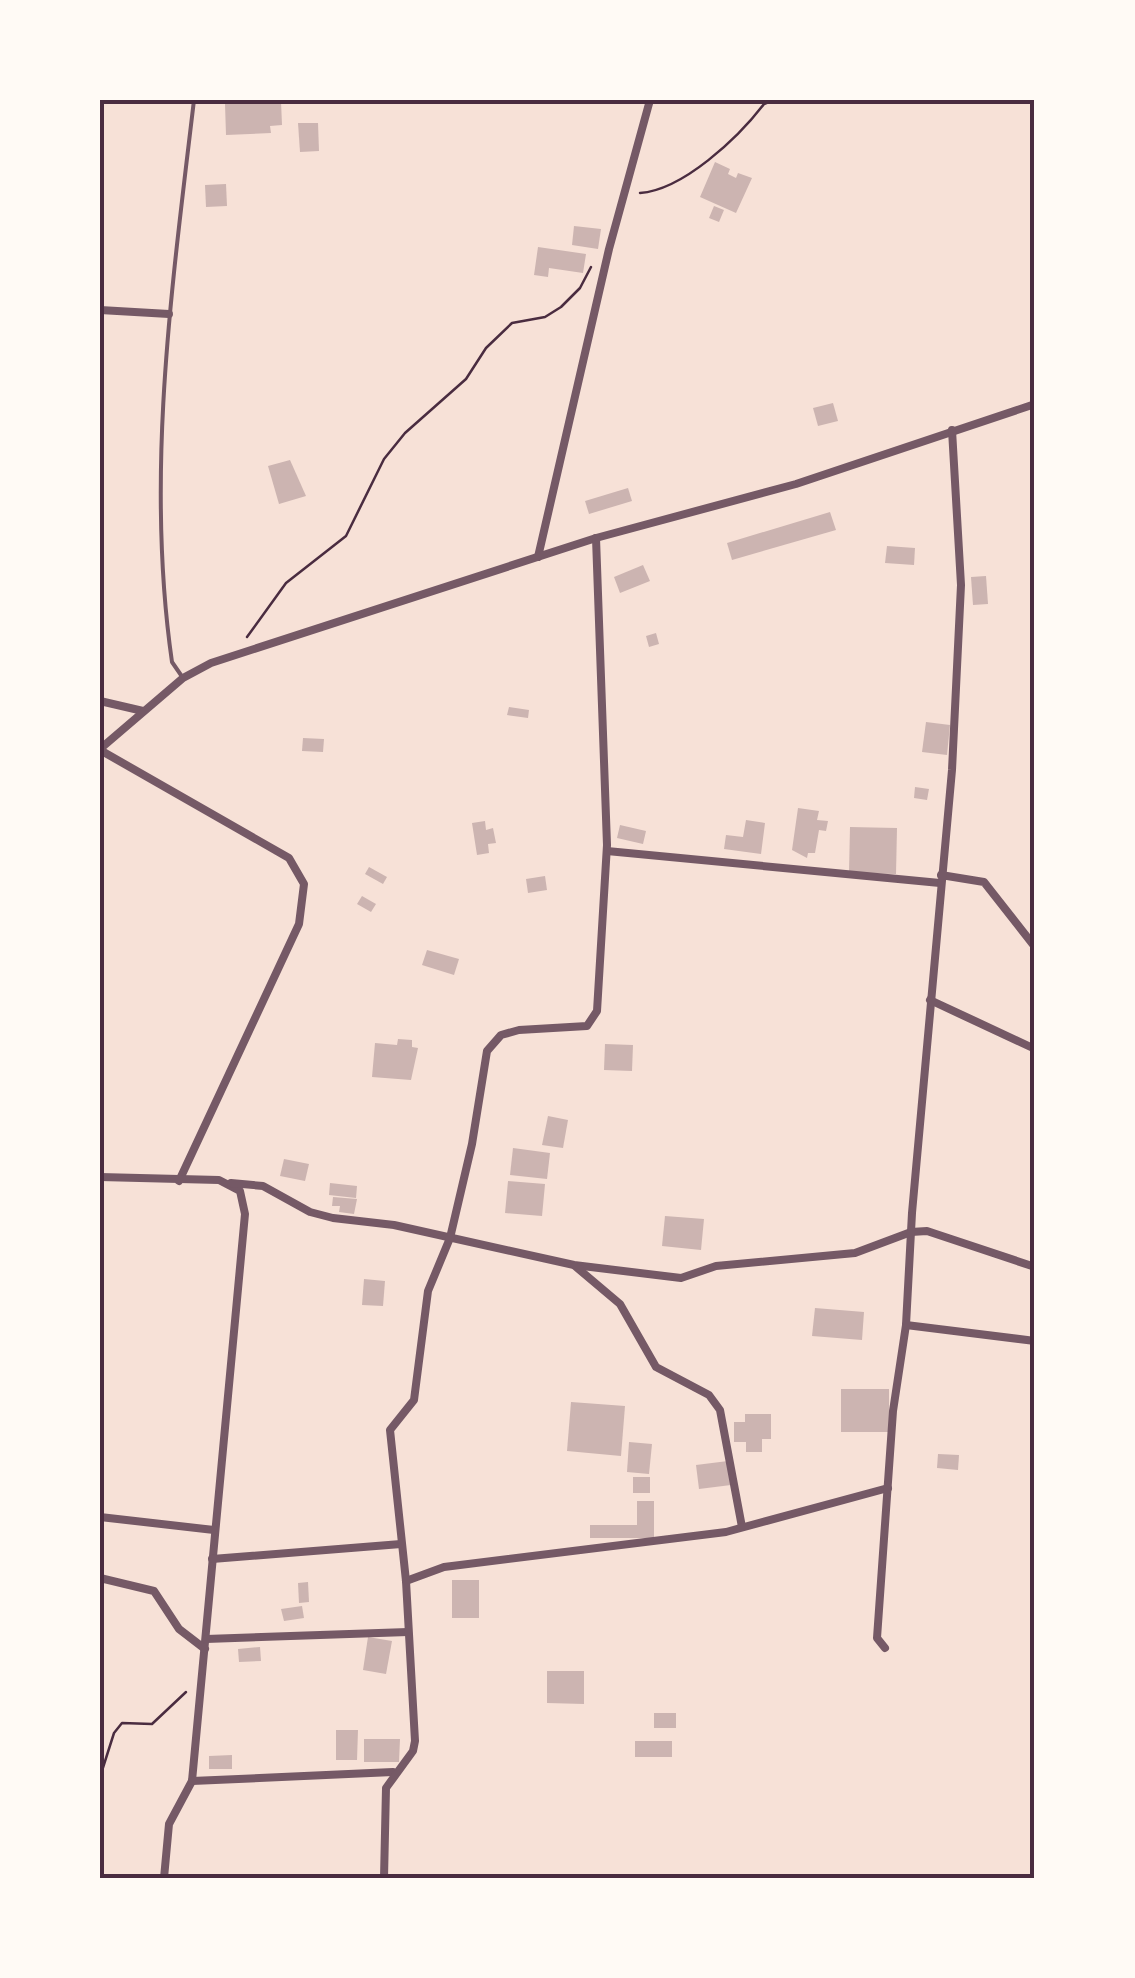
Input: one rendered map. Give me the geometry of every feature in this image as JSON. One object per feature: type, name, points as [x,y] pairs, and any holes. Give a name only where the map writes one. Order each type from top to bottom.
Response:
[{"type":"street","points":[[538,557],[609,248],[650,100]]},
{"type":"street","points":[[100,310],[169,314]]},
{"type":"street","points":[[178,1182],[300,924],[304,884],[289,858],[100,750],[142,711],[183,678],[240,654],[596,538],[796,484],[1035,404]]},
{"type":"street","points":[[884,1648],[877,1638],[892,1411],[906,1325],[910,1232],[952,770],[962,586],[952,430]]},
{"type":"street","points":[[384,1878],[382,1812],[386,1788],[395,1772],[407,1762],[414,1742],[406,1581],[388,1440],[394,1422],[414,1400],[428,1291],[450,1238],[472,1144],[487,1052],[501,1035],[587,1026],[597,1011],[606,851],[596,538]]},
{"type":"street","points":[[100,701],[142,711]]},
{"type":"street","points":[[606,851],[984,882],[1035,947]]},
{"type":"street","points":[[930,1000],[1035,1049]]},
{"type":"street","points":[[100,1178],[263,1186],[310,1212],[574,1265],[682,1278],[716,1266],[855,1254],[910,1232],[946,1235],[1035,1267]]},
{"type":"street","points":[[164,1878],[169,1824],[192,1781],[206,1644],[245,1214],[240,1192],[230,1183]]},
{"type":"street","points":[[574,1265],[620,1304],[656,1367],[709,1396],[720,1410],[742,1527]]},
{"type":"street","points":[[906,1325],[1035,1341]]},
{"type":"street","points":[[406,1581],[444,1567],[742,1527],[888,1488]]},
{"type":"street","points":[[100,1517],[214,1530]]},
{"type":"street","points":[[212,1559],[401,1544]]},
{"type":"street","points":[[100,1578],[154,1591],[179,1629],[206,1644],[408,1632]]},
{"type":"street","points":[[192,1781],[395,1772]]},
{"type":"lane","points":[[183,678],[172,662],[160,576],[169,314],[194,100]]},
{"type":"path","points":[[623,194],[659,192],[686,179],[764,104],[774,100]]},
{"type":"path","points":[[240,654],[252,627],[286,583],[346,536],[384,459],[405,433],[466,379],[486,348],[512,322],[545,317],[573,297],[595,260],[609,248]]},
{"type":"path","points":[[100,1777],[114,1733],[122,1723],[152,1724],[201,1677]]},
{"type":"building","points":[[281,101],[282,125],[270,126],[271,133],[226,135],[225,104]]},
{"type":"building","points":[[298,123],[318,123],[319,151],[300,152]]},
{"type":"building","points":[[715,162],[730,169],[728,174],[736,178],[738,173],[752,178],[736,213],[700,197]]},
{"type":"building","points":[[226,184],[227,206],[206,207],[205,185]]},
{"type":"building","points":[[714,206],[724,210],[719,222],[709,218]]},
{"type":"building","points":[[574,226],[601,229],[598,249],[572,245]]},
{"type":"building","points":[[538,247],[586,254],[583,273],[549,268],[548,277],[534,275]]},
{"type":"building","points":[[833,403],[838,421],[818,426],[813,408]]},
{"type":"building","points":[[290,460],[306,496],[279,504],[268,466]]},
{"type":"building","points":[[628,488],[632,501],[589,514],[585,501]]},
{"type":"building","points":[[830,512],[836,530],[732,560],[727,543]]},
{"type":"building","points":[[887,546],[915,548],[914,565],[885,563]]},
{"type":"building","points":[[643,565],[650,581],[620,593],[614,577]]},
{"type":"building","points":[[986,576],[988,604],[973,605],[971,577]]},
{"type":"building","points":[[656,633],[659,644],[649,647],[646,636]]},
{"type":"building","points":[[509,707],[529,710],[528,718],[507,715]]},
{"type":"building","points":[[926,722],[950,725],[947,755],[922,752]]},
{"type":"building","points":[[303,738],[324,739],[323,752],[302,751]]},
{"type":"building","points":[[915,787],[929,789],[927,800],[914,798]]},
{"type":"building","points":[[798,808],[819,811],[817,820],[828,821],[826,831],[819,830],[815,853],[808,853],[807,858],[792,850]]},
{"type":"building","points":[[746,820],[765,823],[761,854],[724,849],[726,835],[743,837]]},
{"type":"building","points":[[485,821],[486,830],[493,828],[496,843],[488,844],[489,853],[477,855],[472,823]]},
{"type":"building","points":[[620,825],[646,831],[643,844],[617,838]]},
{"type":"building","points":[[850,827],[897,828],[896,874],[849,873]]},
{"type":"building","points":[[369,867],[387,877],[383,884],[365,874]]},
{"type":"building","points":[[545,876],[547,890],[528,893],[526,879]]},
{"type":"building","points":[[362,896],[376,904],[371,912],[357,904]]},
{"type":"building","points":[[427,950],[459,959],[454,975],[422,965]]},
{"type":"building","points":[[398,1039],[412,1040],[412,1047],[418,1048],[411,1080],[372,1077],[375,1043],[397,1045]]},
{"type":"building","points":[[605,1044],[633,1045],[632,1071],[604,1070]]},
{"type":"building","points":[[548,1116],[568,1120],[563,1148],[542,1145]]},
{"type":"building","points":[[513,1148],[550,1153],[547,1179],[510,1175]]},
{"type":"building","points":[[284,1159],[309,1164],[305,1181],[280,1176]]},
{"type":"building","points":[[508,1181],[545,1184],[542,1216],[505,1213]]},
{"type":"building","points":[[330,1183],[357,1186],[356,1198],[329,1195]]},
{"type":"building","points":[[333,1197],[357,1199],[354,1214],[339,1212],[340,1206],[332,1206]]},
{"type":"building","points":[[665,1216],[704,1219],[701,1250],[662,1246]]},
{"type":"building","points":[[364,1279],[385,1281],[383,1306],[362,1305]]},
{"type":"building","points":[[815,1308],[864,1312],[862,1340],[812,1336]]},
{"type":"building","points":[[841,1389],[889,1389],[889,1432],[841,1432]]},
{"type":"building","points":[[571,1402],[625,1406],[621,1456],[567,1451]]},
{"type":"building","points":[[745,1414],[771,1414],[771,1439],[762,1439],[762,1452],[746,1452],[746,1442],[734,1442],[734,1422],[745,1422]]},
{"type":"building","points":[[629,1442],[652,1444],[649,1474],[627,1472]]},
{"type":"building","points":[[938,1454],[959,1455],[958,1470],[937,1468]]},
{"type":"building","points":[[728,1461],[731,1485],[699,1489],[696,1465]]},
{"type":"building","points":[[633,1477],[650,1477],[650,1493],[633,1493]]},
{"type":"building","points":[[637,1501],[654,1501],[654,1538],[590,1538],[590,1525],[637,1525]]},
{"type":"building","points":[[452,1580],[479,1580],[479,1618],[452,1618]]},
{"type":"building","points":[[308,1582],[309,1602],[299,1603],[298,1583]]},
{"type":"building","points":[[302,1606],[304,1618],[284,1621],[281,1609]]},
{"type":"building","points":[[368,1637],[392,1641],[386,1674],[363,1670]]},
{"type":"building","points":[[260,1647],[261,1661],[239,1662],[238,1649]]},
{"type":"building","points":[[547,1671],[584,1671],[584,1704],[547,1703]]},
{"type":"building","points":[[654,1713],[676,1713],[676,1728],[654,1728]]},
{"type":"building","points":[[336,1730],[358,1730],[357,1760],[336,1760]]},
{"type":"building","points":[[364,1739],[400,1739],[399,1762],[364,1762]]},
{"type":"building","points":[[635,1741],[672,1741],[672,1757],[635,1757]]},
{"type":"building","points":[[232,1755],[232,1769],[209,1769],[209,1756]]}]
